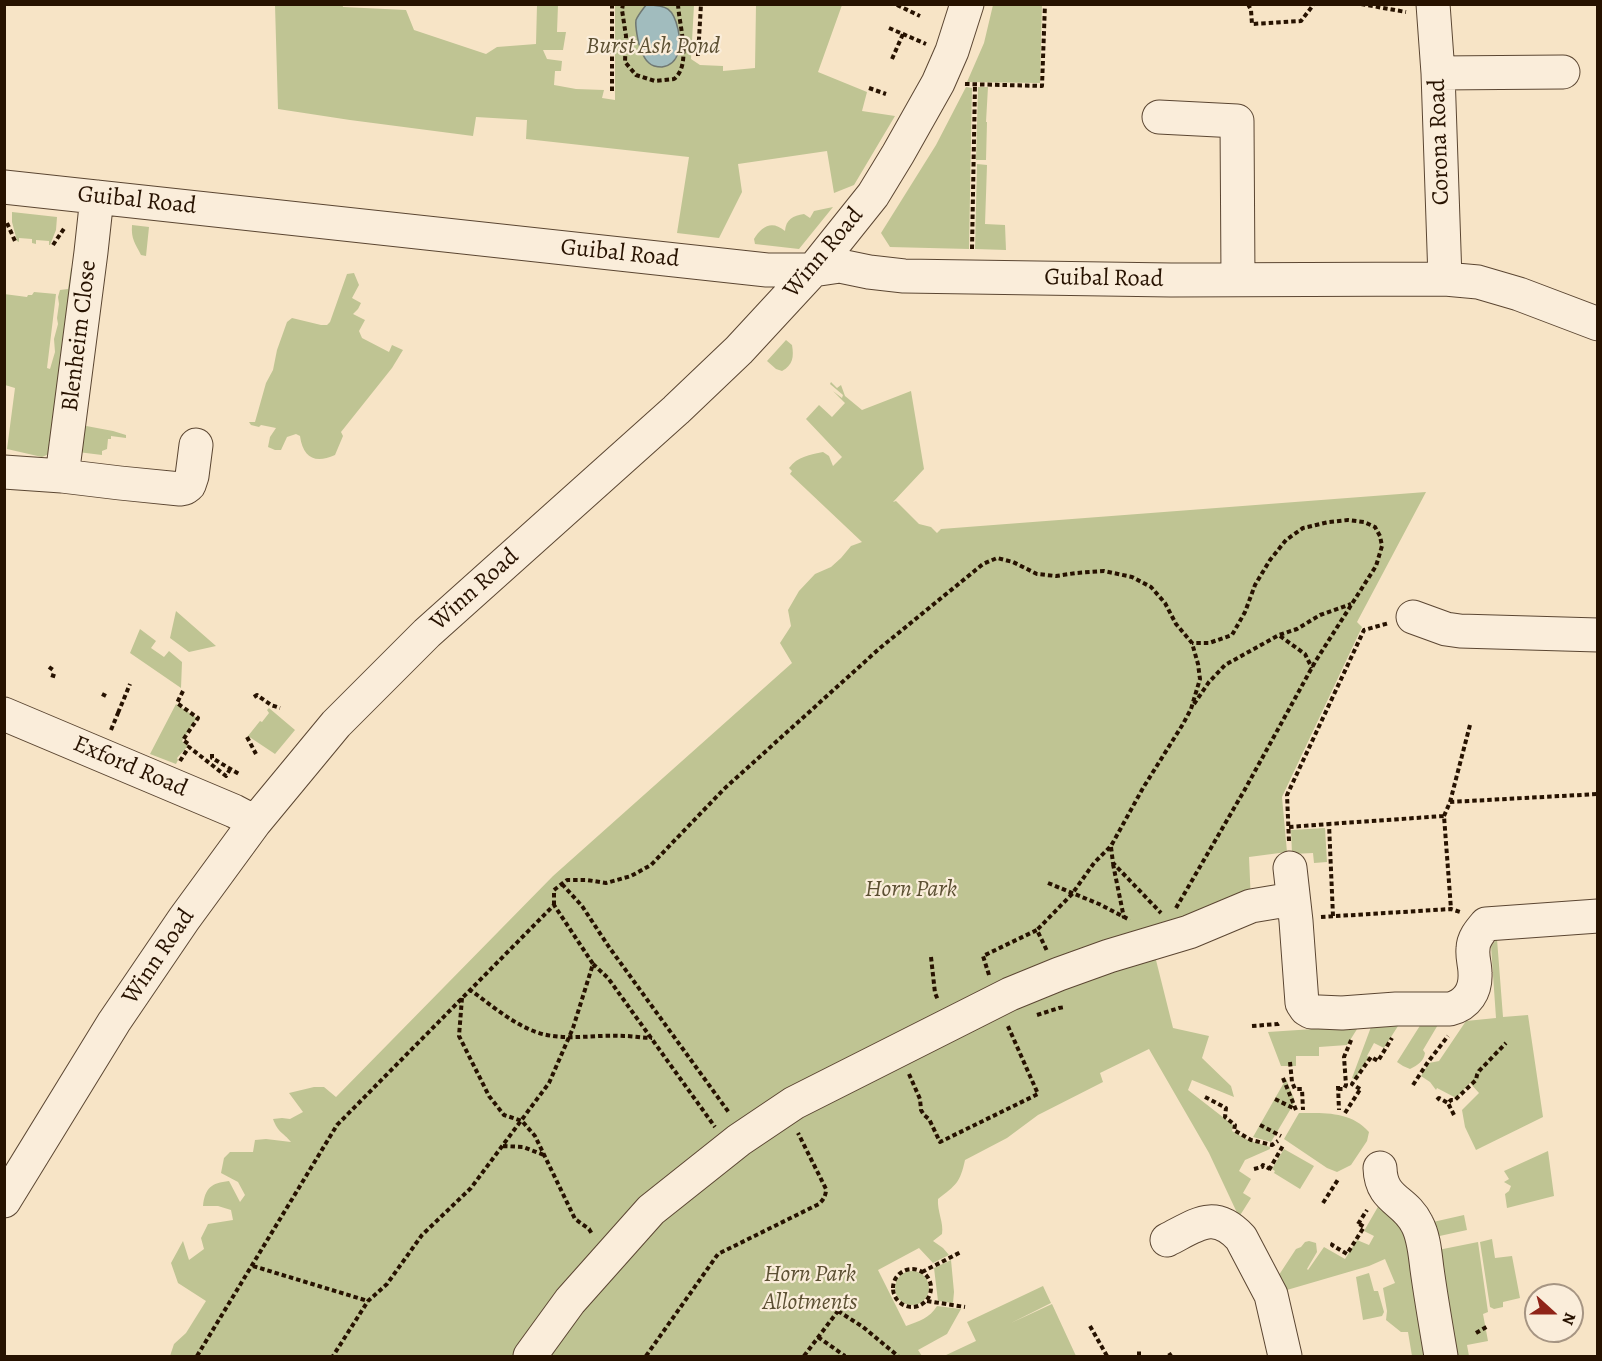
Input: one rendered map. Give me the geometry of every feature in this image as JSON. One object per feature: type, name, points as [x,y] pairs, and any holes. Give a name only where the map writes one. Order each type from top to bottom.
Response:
[{"type":"street","name":"Winn Road","points":[[8,1186],[184,919],[255,822],[336,724],[428,633],[676,410],[739,350],[813,270],[873,195],[904,144],[938,83],[952,51],[967,4]]},
{"type":"street","name":"Corona Road","points":[[1433,11],[1438,73],[1445,279]]},
{"type":"street","points":[[1438,73],[1563,72]]},
{"type":"street","points":[[1159,117],[1237,121],[1238,279]]},
{"type":"street","name":"Guibal Road","points":[[4,187],[776,270],[813,270],[840,266],[904,276],[1171,280],[1445,279],[1478,282],[1519,294],[1598,324]]},
{"type":"street","name":"Blenheim Close","points":[[62,476],[97,197]]},
{"type":"street","points":[[4,472],[180,489],[189,485],[196,445]]},
{"type":"street","points":[[1413,617],[1446,629],[1460,631],[1598,635]]},
{"type":"street","name":"Exford Road","points":[[4,714],[234,811],[255,822]]},
{"type":"street","points":[[530,1356],[570,1301],[651,1210],[740,1140],[794,1103],[997,1001],[1059,974],[1251,906],[1293,896],[1302,1003],[1305,1009],[1311,1012],[1342,1013],[1396,1009],[1450,1009],[1458,1007],[1472,991],[1476,975],[1473,947],[1477,934],[1486,924],[1598,916]]},
{"type":"street","points":[[1380,1168],[1381,1179],[1389,1195],[1409,1210],[1420,1230],[1440,1356]]},
{"type":"street","points":[[1167,1239],[1209,1221],[1230,1227],[1241,1238],[1271,1295],[1285,1356]]},
{"type":"path","points":[[612,4],[612,93]]},
{"type":"path","points":[[623,4],[626,36],[625,62],[636,75],[655,81],[674,79],[680,73],[683,61],[678,4]]},
{"type":"path","points":[[698,56],[701,4]]},
{"type":"path","points":[[962,84],[1042,86],[1045,4]]},
{"type":"path","points":[[1248,4],[1252,24],[1301,21],[1314,4]]},
{"type":"path","points":[[1361,4],[1433,11]]},
{"type":"path","points":[[897,5],[920,16]]},
{"type":"path","points":[[889,28],[930,46]]},
{"type":"path","points":[[892,59],[903,34]]},
{"type":"path","points":[[972,253],[975,85]]},
{"type":"path","points":[[869,88],[886,94]]},
{"type":"path","points":[[7,223],[15,241]]},
{"type":"path","points":[[53,245],[65,227]]},
{"type":"path","points":[[1160,937],[1312,668],[1376,566],[1382,546],[1375,527],[1364,522],[1348,520],[1303,528],[1286,540],[1270,560],[1255,585],[1245,612],[1232,635],[1209,643],[1192,643]]},
{"type":"path","points":[[740,1140],[652,1038],[608,978],[593,964],[554,905],[554,890],[567,880],[606,883],[631,876],[651,865],[724,789],[880,648],[983,564],[997,558],[1013,562],[1037,574],[1056,576],[1104,571],[1132,577],[1151,586],[1165,603],[1176,624],[1192,643],[1200,679],[1191,709],[1111,846],[1094,863],[1072,894],[1037,930],[982,956],[997,1001],[1038,1094],[940,1142],[929,1119],[921,1110],[920,1099],[907,1071],[915,1067],[905,1047]]},
{"type":"path","points":[[1191,709],[1209,682],[1225,665],[1320,615],[1352,604]]},
{"type":"path","points":[[1413,617],[1364,630],[1287,795],[1293,896],[1334,916],[1451,909],[1465,914]]},
{"type":"path","points":[[1279,635],[1305,654],[1312,668]]},
{"type":"path","points":[[49,667],[57,676]]},
{"type":"path","points":[[108,736],[130,684]]},
{"type":"path","points":[[183,691],[177,703],[198,718],[183,740],[226,776],[230,769]]},
{"type":"path","points":[[254,696],[257,695],[271,705],[280,708]]},
{"type":"path","points":[[1451,909],[1444,816],[1450,802],[1470,725]]},
{"type":"path","points":[[246,737],[256,754]]},
{"type":"path","points":[[180,761],[189,747]]},
{"type":"path","points":[[212,754],[212,758],[239,774]]},
{"type":"path","points":[[1450,802],[1598,794]]},
{"type":"path","points":[[1288,827],[1444,816]]},
{"type":"path","points":[[1329,824],[1334,916]]},
{"type":"path","points":[[1111,846],[1124,917],[1160,937]]},
{"type":"path","points":[[1113,863],[1157,907],[1160,937]]},
{"type":"path","points":[[562,884],[582,906],[731,1116],[740,1140]]},
{"type":"path","points":[[1048,884],[1099,904],[1160,937]]},
{"type":"path","points":[[197,1356],[337,1125],[554,905]]},
{"type":"path","points":[[1037,930],[1059,974]]},
{"type":"path","points":[[931,957],[935,993],[950,1025]]},
{"type":"path","points":[[333,1356],[368,1301],[387,1284],[422,1235],[471,1188],[549,1083],[569,1037],[593,964]]},
{"type":"path","points":[[469,989],[516,1023],[549,1036],[652,1038]]},
{"type":"path","points":[[462,997],[459,1036],[489,1096],[504,1115],[522,1121],[535,1136],[575,1219],[589,1229],[609,1257]]},
{"type":"path","points":[[1413,1085],[1453,1029]]},
{"type":"path","points":[[1345,1113],[1361,1088],[1352,1084],[1371,1057],[1378,1061],[1394,1034]]},
{"type":"path","points":[[1339,1110],[1338,1087],[1344,1089],[1346,1085],[1344,1057],[1352,1038],[1359,1038]]},
{"type":"path","points":[[1448,1103],[1455,1100],[1476,1080],[1479,1071],[1506,1043]]},
{"type":"path","points":[[1290,1062],[1295,1089],[1302,1088],[1303,1110]]},
{"type":"path","points":[[1275,1099],[1296,1110],[1283,1078]]},
{"type":"path","points":[[1205,1097],[1226,1108],[1225,1117],[1235,1125],[1234,1130],[1251,1140],[1272,1145],[1278,1141]]},
{"type":"path","points":[[1437,1100],[1439,1098],[1448,1103],[1454,1115]]},
{"type":"path","points":[[646,1356],[718,1254],[819,1204],[826,1194],[826,1189],[786,1108]]},
{"type":"path","points":[[1260,1125],[1281,1136]]},
{"type":"path","points":[[1254,1169],[1263,1166],[1269,1170],[1284,1144]]},
{"type":"path","points":[[503,1146],[523,1147],[544,1155]]},
{"type":"path","points":[[1323,1203],[1339,1179]]},
{"type":"path","points":[[1333,1243],[1332,1245],[1347,1254],[1364,1227],[1358,1223]]},
{"type":"path","points":[[922,1272],[961,1252]]},
{"type":"path","points":[[253,1266],[368,1301]]},
{"type":"path","points":[[909,1269],[922,1272],[930,1281],[931,1292],[927,1301],[918,1307],[907,1308],[896,1300],[892,1290],[894,1280],[900,1273],[909,1269]]},
{"type":"path","points":[[927,1301],[965,1307]]},
{"type":"path","points":[[804,1356],[844,1304]]},
{"type":"path","points":[[838,1311],[863,1327],[898,1356]]},
{"type":"path","points":[[1090,1326],[1107,1356]]},
{"type":"path","points":[[1476,1333],[1488,1326]]},
{"type":"path","points":[[818,1337],[845,1356]]},
{"type":"green space","name":"Burst Ash Pond","points":[[342,4],[343,7],[406,10],[414,30],[486,54],[497,47],[536,44],[537,5],[558,5],[557,32],[566,32],[563,50],[543,50],[547,59],[562,61],[561,71],[555,71],[554,85],[604,90],[602,98],[615,100],[615,5],[694,5],[691,59],[700,65],[723,66],[723,71],[755,68],[756,5],[842,5],[818,72],[867,92],[862,111],[895,116],[854,185],[834,193],[827,151],[738,164],[742,192],[719,238],[677,233],[689,157],[526,139],[527,120],[476,117],[473,136],[278,109],[275,5]]},
{"type":"green space","points":[[993,5],[1042,5],[1040,83],[967,82],[984,43]]},
{"type":"green space","points":[[966,87],[972,88],[969,249],[890,247],[881,233],[936,145]]},
{"type":"green space","points":[[978,87],[988,87],[986,160],[976,160]]},
{"type":"green space","points":[[977,164],[987,165],[985,224],[1005,225],[1006,250],[975,249]]},
{"type":"green space","points":[[833,207],[799,249],[755,244],[754,239],[757,234],[768,226],[776,226],[785,231],[793,217],[804,214],[810,218],[814,211]]},
{"type":"green space","points":[[12,212],[57,217],[56,230],[50,245],[49,241],[36,240],[36,244],[32,243],[32,239],[19,238],[19,242],[17,241]]},
{"type":"green space","points":[[132,225],[149,227],[146,256],[141,255],[135,244]]},
{"type":"green space","points":[[71,268],[75,269],[49,454],[42,457],[7,449],[15,388],[5,385],[4,294],[27,297],[34,292],[56,294],[47,368],[50,369],[55,352],[58,297],[60,290],[68,289]]},
{"type":"green space","points":[[354,273],[359,285],[352,298],[361,303],[353,314],[365,320],[359,331],[362,338],[389,352],[392,345],[403,350],[392,368],[341,432],[343,436],[335,455],[322,459],[311,457],[304,450],[300,436],[296,434],[287,437],[281,450],[268,447],[270,437],[276,428],[261,425],[259,427],[249,422],[255,422],[287,322],[292,318],[327,325],[347,274]]},
{"type":"green space","points":[[786,340],[792,345],[793,357],[791,363],[782,371],[767,361]]},
{"type":"green space","name":"Horn Park","points":[[831,382],[837,388],[841,385],[845,396],[862,410],[911,391],[924,469],[893,502],[896,501],[919,524],[931,527],[937,533],[941,529],[1426,492],[1357,622],[1362,627],[1282,797],[1287,852],[1249,857],[1251,902],[1153,948],[1173,1028],[1209,1036],[1202,1058],[1231,1086],[1234,1097],[1192,1080],[1188,1090],[1233,1125],[1232,1131],[1248,1140],[1270,1147],[1245,1160],[1239,1171],[1251,1179],[1243,1193],[1251,1198],[1239,1217],[1209,1153],[1149,1049],[1100,1073],[1103,1082],[1038,1115],[1007,1138],[965,1160],[956,1183],[938,1199],[942,1234],[933,1241],[949,1255],[933,1263],[919,1248],[878,1270],[906,1326],[928,1316],[937,1306],[961,1309],[947,1334],[918,1350],[922,1356],[170,1356],[174,1344],[186,1333],[206,1301],[178,1283],[171,1263],[183,1241],[189,1260],[204,1249],[201,1238],[208,1224],[233,1220],[231,1210],[218,1206],[203,1206],[205,1195],[213,1185],[229,1181],[240,1202],[245,1195],[238,1182],[221,1173],[224,1158],[230,1152],[253,1152],[255,1140],[291,1142],[279,1130],[273,1119],[290,1119],[303,1112],[289,1093],[324,1087],[336,1097],[553,876],[792,663],[780,643],[791,626],[788,610],[799,591],[815,574],[831,567],[851,546],[862,542],[790,474],[792,471],[789,468],[804,457],[823,452],[829,456],[833,466],[842,457],[806,419],[819,405],[832,417],[845,403],[833,391],[842,398],[843,395],[830,384]]},
{"type":"green space","points":[[81,425],[113,431],[126,435],[126,438],[111,436],[111,439],[108,439],[107,449],[102,451],[102,455],[78,452]]},
{"type":"green space","points":[[176,611],[216,646],[189,652],[170,638]]},
{"type":"green space","points":[[140,629],[156,641],[151,648],[164,657],[169,651],[182,662],[181,688],[130,653]]},
{"type":"green space","points":[[176,704],[197,718],[182,741],[188,746],[177,758],[176,764],[150,754]]},
{"type":"green space","points":[[269,708],[295,730],[275,754],[248,736],[269,713],[267,710]]},
{"type":"green space","points":[[1325,828],[1327,862],[1314,863],[1313,853],[1292,854],[1291,830]]},
{"type":"green space","points":[[1497,939],[1503,1017],[1528,1015],[1543,1117],[1476,1150],[1465,1127],[1462,1110],[1479,1093],[1470,1083],[1456,1098],[1437,1088],[1436,1090],[1421,1076],[1429,1063],[1439,1061],[1466,1021],[1496,1018],[1491,946]]},
{"type":"green space","points":[[1439,1023],[1423,1050],[1425,1053],[1420,1062],[1410,1069],[1397,1062],[1421,1024]]},
{"type":"green space","points":[[1359,1026],[1347,1045],[1319,1047],[1319,1056],[1296,1056],[1296,1066],[1281,1066],[1268,1032]]},
{"type":"green space","points":[[1398,1026],[1384,1048],[1374,1043],[1367,1056],[1369,1057],[1355,1079],[1352,1078],[1371,1027]]},
{"type":"green space","points":[[1286,1079],[1295,1101],[1293,1105],[1271,1142],[1253,1137]]},
{"type":"green space","points":[[1299,1113],[1346,1117],[1362,1125],[1369,1132],[1367,1141],[1351,1165],[1337,1172],[1327,1168],[1284,1139]]},
{"type":"green space","points":[[1284,1149],[1314,1166],[1300,1189],[1274,1173],[1272,1169]]},
{"type":"green space","points":[[1548,1151],[1554,1196],[1507,1208],[1505,1194],[1511,1186],[1504,1182],[1509,1179],[1504,1171]]},
{"type":"green space","points":[[1379,1205],[1406,1228],[1427,1356],[1412,1356],[1408,1332],[1401,1332],[1386,1320],[1387,1311],[1383,1288],[1395,1283],[1385,1259],[1369,1266],[1280,1292],[1273,1284],[1296,1249],[1305,1242],[1316,1243],[1317,1252],[1308,1270],[1324,1247],[1345,1259],[1357,1240],[1369,1245],[1374,1236],[1364,1231]]},
{"type":"green space","points":[[1464,1215],[1467,1230],[1435,1237],[1433,1222]]},
{"type":"green space","points":[[1492,1239],[1495,1258],[1512,1256],[1520,1298],[1503,1302],[1503,1307],[1494,1309],[1490,1307],[1480,1242]]},
{"type":"green space","points":[[1478,1242],[1488,1312],[1483,1314],[1488,1341],[1467,1345],[1469,1356],[1454,1356],[1438,1250]]},
{"type":"green space","points":[[951,1260],[953,1303],[938,1301],[934,1268]]},
{"type":"green space","points":[[912,1271],[924,1276],[929,1288],[924,1300],[912,1305],[900,1300],[895,1288],[900,1276]]},
{"type":"green space","points":[[1369,1273],[1374,1291],[1378,1291],[1384,1312],[1382,1316],[1363,1320],[1356,1277]]},
{"type":"green space","points":[[1043,1286],[1051,1303],[1011,1323],[1052,1304],[1076,1356],[944,1356],[976,1341],[967,1322]]},
{"type":"water","points":[[646,5],[668,9],[674,16],[678,29],[676,57],[673,62],[662,67],[652,65],[646,60],[637,34],[636,20]]},
{"type":"park label","name":"Horn Park Allotments","points":[[810,1289]]}]
